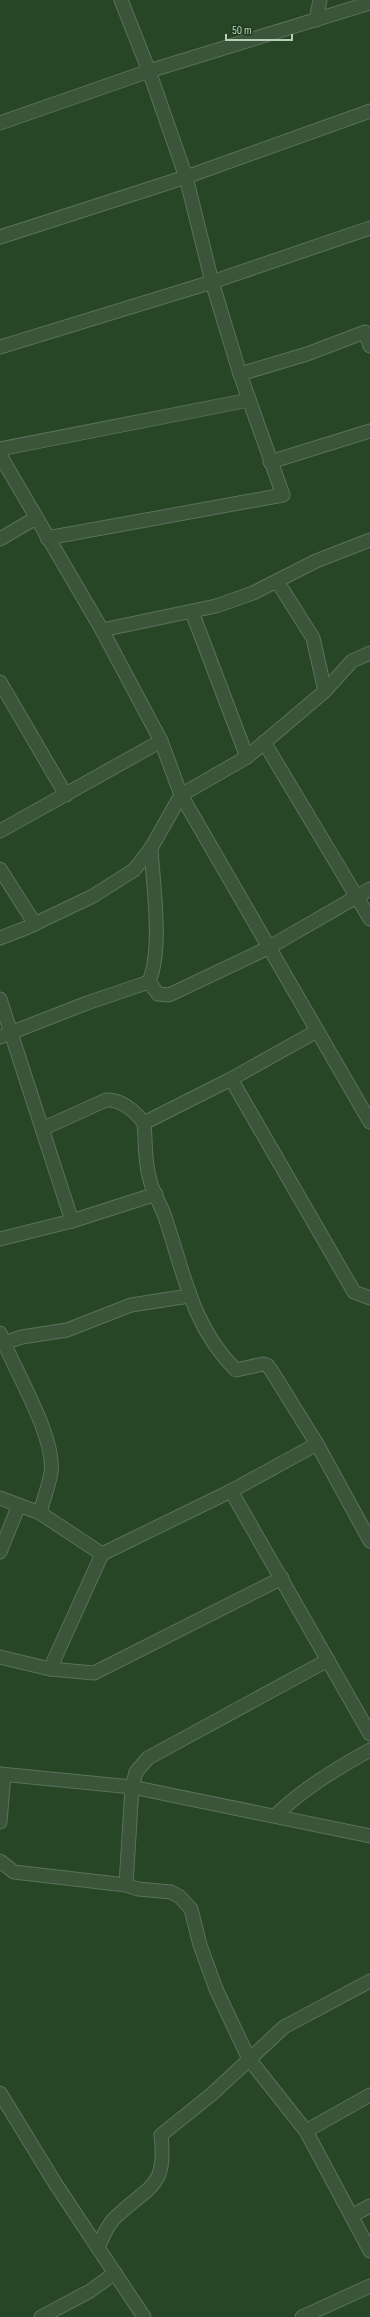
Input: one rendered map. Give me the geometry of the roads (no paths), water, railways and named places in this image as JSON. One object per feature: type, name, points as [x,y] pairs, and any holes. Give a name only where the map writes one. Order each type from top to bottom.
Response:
[{"type":"street","points":[[47,538],[283,495],[240,374],[212,282],[186,177],[149,71],[121,0]]},
{"type":"street","points":[[316,20],[320,0]]},
{"type":"street","points":[[0,123],[149,71],[370,3]]},
{"type":"street","points":[[0,236],[186,177],[370,111]]},
{"type":"street","points":[[0,348],[212,282],[370,228]]},
{"type":"street","points":[[240,374],[307,354],[368,331],[370,346]]},
{"type":"street","points":[[0,449],[249,400]]},
{"type":"street","points":[[270,462],[370,431]]},
{"type":"street","points":[[0,454],[47,538],[102,630],[161,741],[181,795],[268,948],[317,1030],[365,1104],[370,1122]]},
{"type":"street","points":[[0,538],[36,518]]},
{"type":"street","points":[[102,630],[192,612],[253,593],[316,561],[370,540]]},
{"type":"street","points":[[277,581],[313,638],[325,691]]},
{"type":"street","points":[[192,612],[247,757]]},
{"type":"street","points":[[0,938],[35,924],[93,896],[134,870],[151,848],[181,795],[247,757],[325,691],[352,661],[370,654]]},
{"type":"street","points":[[0,682],[66,795]]},
{"type":"street","points":[[0,831],[161,741]]},
{"type":"street","points":[[264,742],[370,919]]},
{"type":"street","points":[[5,1035],[87,1002],[149,982],[154,971],[156,947],[151,848]]},
{"type":"street","points":[[0,868],[35,924]]},
{"type":"street","points":[[149,982],[158,994],[169,995],[268,948],[370,889]]},
{"type":"street","points":[[0,999],[5,1035],[42,1129],[72,1221]]},
{"type":"street","points":[[144,1123],[231,1079],[317,1030]]},
{"type":"street","points":[[231,1079],[354,1292],[370,1298]]},
{"type":"street","points":[[42,1129],[106,1100],[114,1100],[139,1116],[144,1123],[144,1151],[150,1182],[165,1218],[188,1296],[205,1328],[224,1357],[236,1370],[267,1364],[318,1444],[370,1541]]},
{"type":"street","points":[[0,1239],[72,1221],[156,1194]]},
{"type":"street","points":[[40,1513],[51,1471],[48,1448],[40,1420],[1,1340],[67,1330],[131,1305],[188,1296]]},
{"type":"street","points":[[50,1669],[102,1554],[231,1491],[318,1444]]},
{"type":"street","points":[[231,1491],[370,1734]]},
{"type":"street","points":[[0,1498],[40,1513],[102,1554]]},
{"type":"street","points":[[0,1552],[19,1504]]},
{"type":"street","points":[[0,1657],[50,1669],[88,1673],[104,1669],[282,1578]]},
{"type":"street","points":[[126,1885],[132,1787],[136,1772],[148,1758],[328,1660]]},
{"type":"street","points":[[276,1816],[306,1788],[370,1750]]},
{"type":"street","points":[[0,1822],[2,1774],[132,1787],[370,1836]]},
{"type":"street","points":[[0,1861],[14,1872],[126,1885],[138,1889],[171,1892],[180,1897],[191,1909],[200,1945],[216,1989],[249,2059],[306,2131],[353,2215],[370,2251]]},
{"type":"street","points":[[98,2248],[110,2223],[118,2214],[148,2191],[160,2173],[162,2166],[160,2135],[212,2094],[284,2027],[370,1981]]},
{"type":"street","points":[[0,2093],[98,2248],[144,2317]]},
{"type":"street","points":[[306,2131],[370,2095]]},
{"type":"street","points":[[353,2215],[370,2206]]},
{"type":"street","points":[[41,2317],[90,2291],[115,2274]]},
{"type":"street","points":[[302,2317],[370,2286]]}]
